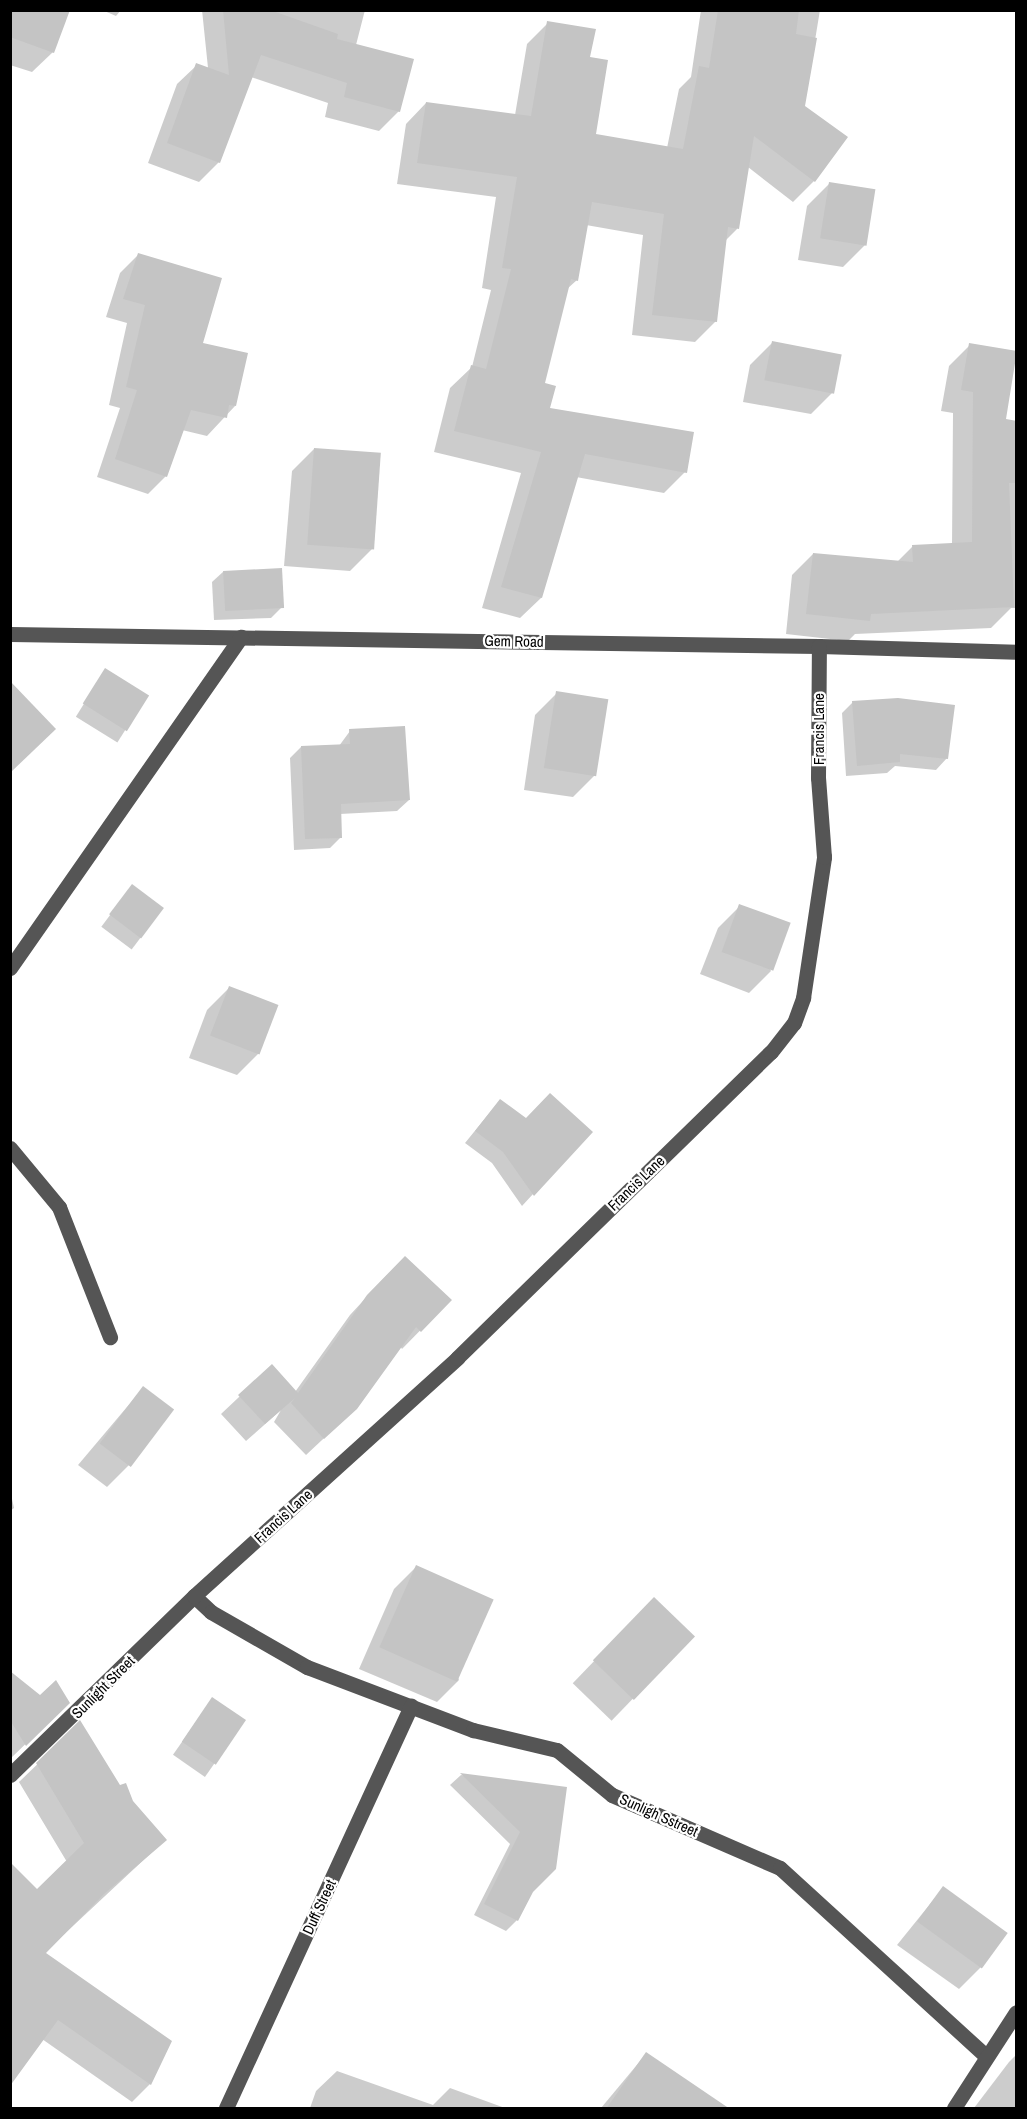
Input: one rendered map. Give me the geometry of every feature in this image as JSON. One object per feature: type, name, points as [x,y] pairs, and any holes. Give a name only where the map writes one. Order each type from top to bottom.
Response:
[{"type":"street","name":"Gem Road","points":[[10,634],[819,646],[1017,652]]},
{"type":"street","points":[[10,968],[241,638]]},
{"type":"street","name":"Francis Lane","points":[[194,1596],[457,1358],[771,1052],[794,1023],[803,998],[824,857],[818,778],[819,646]]},
{"type":"street","points":[[10,1148],[59,1207],[110,1336]]},
{"type":"street","name":"Sunligh Sstreet","points":[[194,1596],[211,1612],[307,1667],[474,1730],[557,1750],[612,1794],[780,1868],[986,2056]]},
{"type":"street","name":"Sunlight Street","points":[[10,1775],[194,1596]]},
{"type":"street","name":"Duff Street","points":[[226,2109],[411,1706]]},
{"type":"street","points":[[954,2109],[986,2056],[1017,2012]]},
{"type":"building","points":[[10,10],[70,10],[54,53],[10,37]]},
{"type":"building","points":[[223,10],[270,10],[338,34],[337,39],[414,59],[400,112],[344,97],[347,83],[261,55],[220,163],[167,143],[196,63],[229,75]]},
{"type":"building","points":[[718,10],[799,10],[796,34],[817,38],[805,106],[848,137],[815,182],[754,136],[739,229],[728,227],[717,322],[652,315],[664,214],[592,202],[578,281],[571,279],[545,383],[556,386],[550,408],[694,432],[687,473],[585,454],[542,598],[501,587],[541,452],[454,431],[471,365],[486,369],[511,269],[502,268],[517,177],[417,163],[426,102],[531,116],[547,21],[596,29],[590,57],[608,60],[596,134],[683,149],[699,66],[709,68]]},
{"type":"building","points":[[829,182],[875,189],[867,246],[820,238]]},
{"type":"building","points":[[138,253],[222,278],[203,343],[248,353],[236,406],[229,405],[227,418],[191,410],[167,477],[115,459],[137,390],[126,387],[145,305],[123,299]]},
{"type":"building","points":[[772,341],[842,355],[834,394],[764,380]]},
{"type":"building","points":[[969,343],[1017,351],[1006,419],[1017,421],[1017,483],[1009,483],[1014,607],[871,614],[870,621],[806,614],[813,553],[913,562],[912,545],[972,542],[973,392],[961,390]]},
{"type":"building","points":[[314,448],[381,453],[374,549],[307,545]]},
{"type":"building","points":[[282,568],[284,608],[225,611],[223,571]]},
{"type":"building","points":[[105,668],[149,696],[127,731],[83,704]]},
{"type":"building","points":[[10,681],[56,729],[10,773]]},
{"type":"building","points":[[556,691],[608,699],[596,776],[544,768]]},
{"type":"building","points":[[898,698],[955,705],[948,759],[900,754],[900,762],[857,766],[852,701]]},
{"type":"building","points":[[405,726],[410,800],[341,804],[342,838],[305,839],[301,746],[350,744],[349,729]]},
{"type":"building","points":[[132,884],[164,908],[141,938],[109,914]]},
{"type":"building","points":[[739,904],[791,923],[773,971],[722,952]]},
{"type":"building","points":[[229,986],[278,1005],[259,1054],[210,1035]]},
{"type":"building","points":[[550,1093],[593,1132],[534,1196],[503,1152],[475,1131],[500,1099],[526,1118]]},
{"type":"building","points":[[405,1256],[452,1300],[421,1332],[416,1327],[357,1409],[324,1439],[291,1403],[295,1398],[265,1424],[238,1395],[272,1364],[298,1393],[367,1295]]},
{"type":"building","points":[[143,1386],[174,1409],[131,1467],[100,1444]]},
{"type":"building","points":[[416,1565],[494,1600],[457,1682],[379,1647]]},
{"type":"building","points":[[654,1597],[695,1637],[634,1700],[593,1660]]},
{"type":"building","points":[[10,1671],[40,1695],[56,1680],[70,1703],[26,1746],[10,1720]]},
{"type":"building","points":[[212,1697],[246,1720],[216,1765],[182,1742]]},
{"type":"building","points":[[80,1720],[120,1785],[126,1783],[133,1801],[167,1840],[104,1894],[46,1953],[172,2041],[151,2085],[58,2020],[10,2086],[10,1862],[37,1889],[84,1843],[36,1763]]},
{"type":"building","points":[[460,1773],[567,1787],[556,1869],[533,1892],[518,1921],[484,1904],[520,1832]]},
{"type":"building","points":[[943,1886],[1008,1933],[982,1969],[917,1922]]},
{"type":"building","points":[[646,2052],[730,2109],[606,2109]]}]
